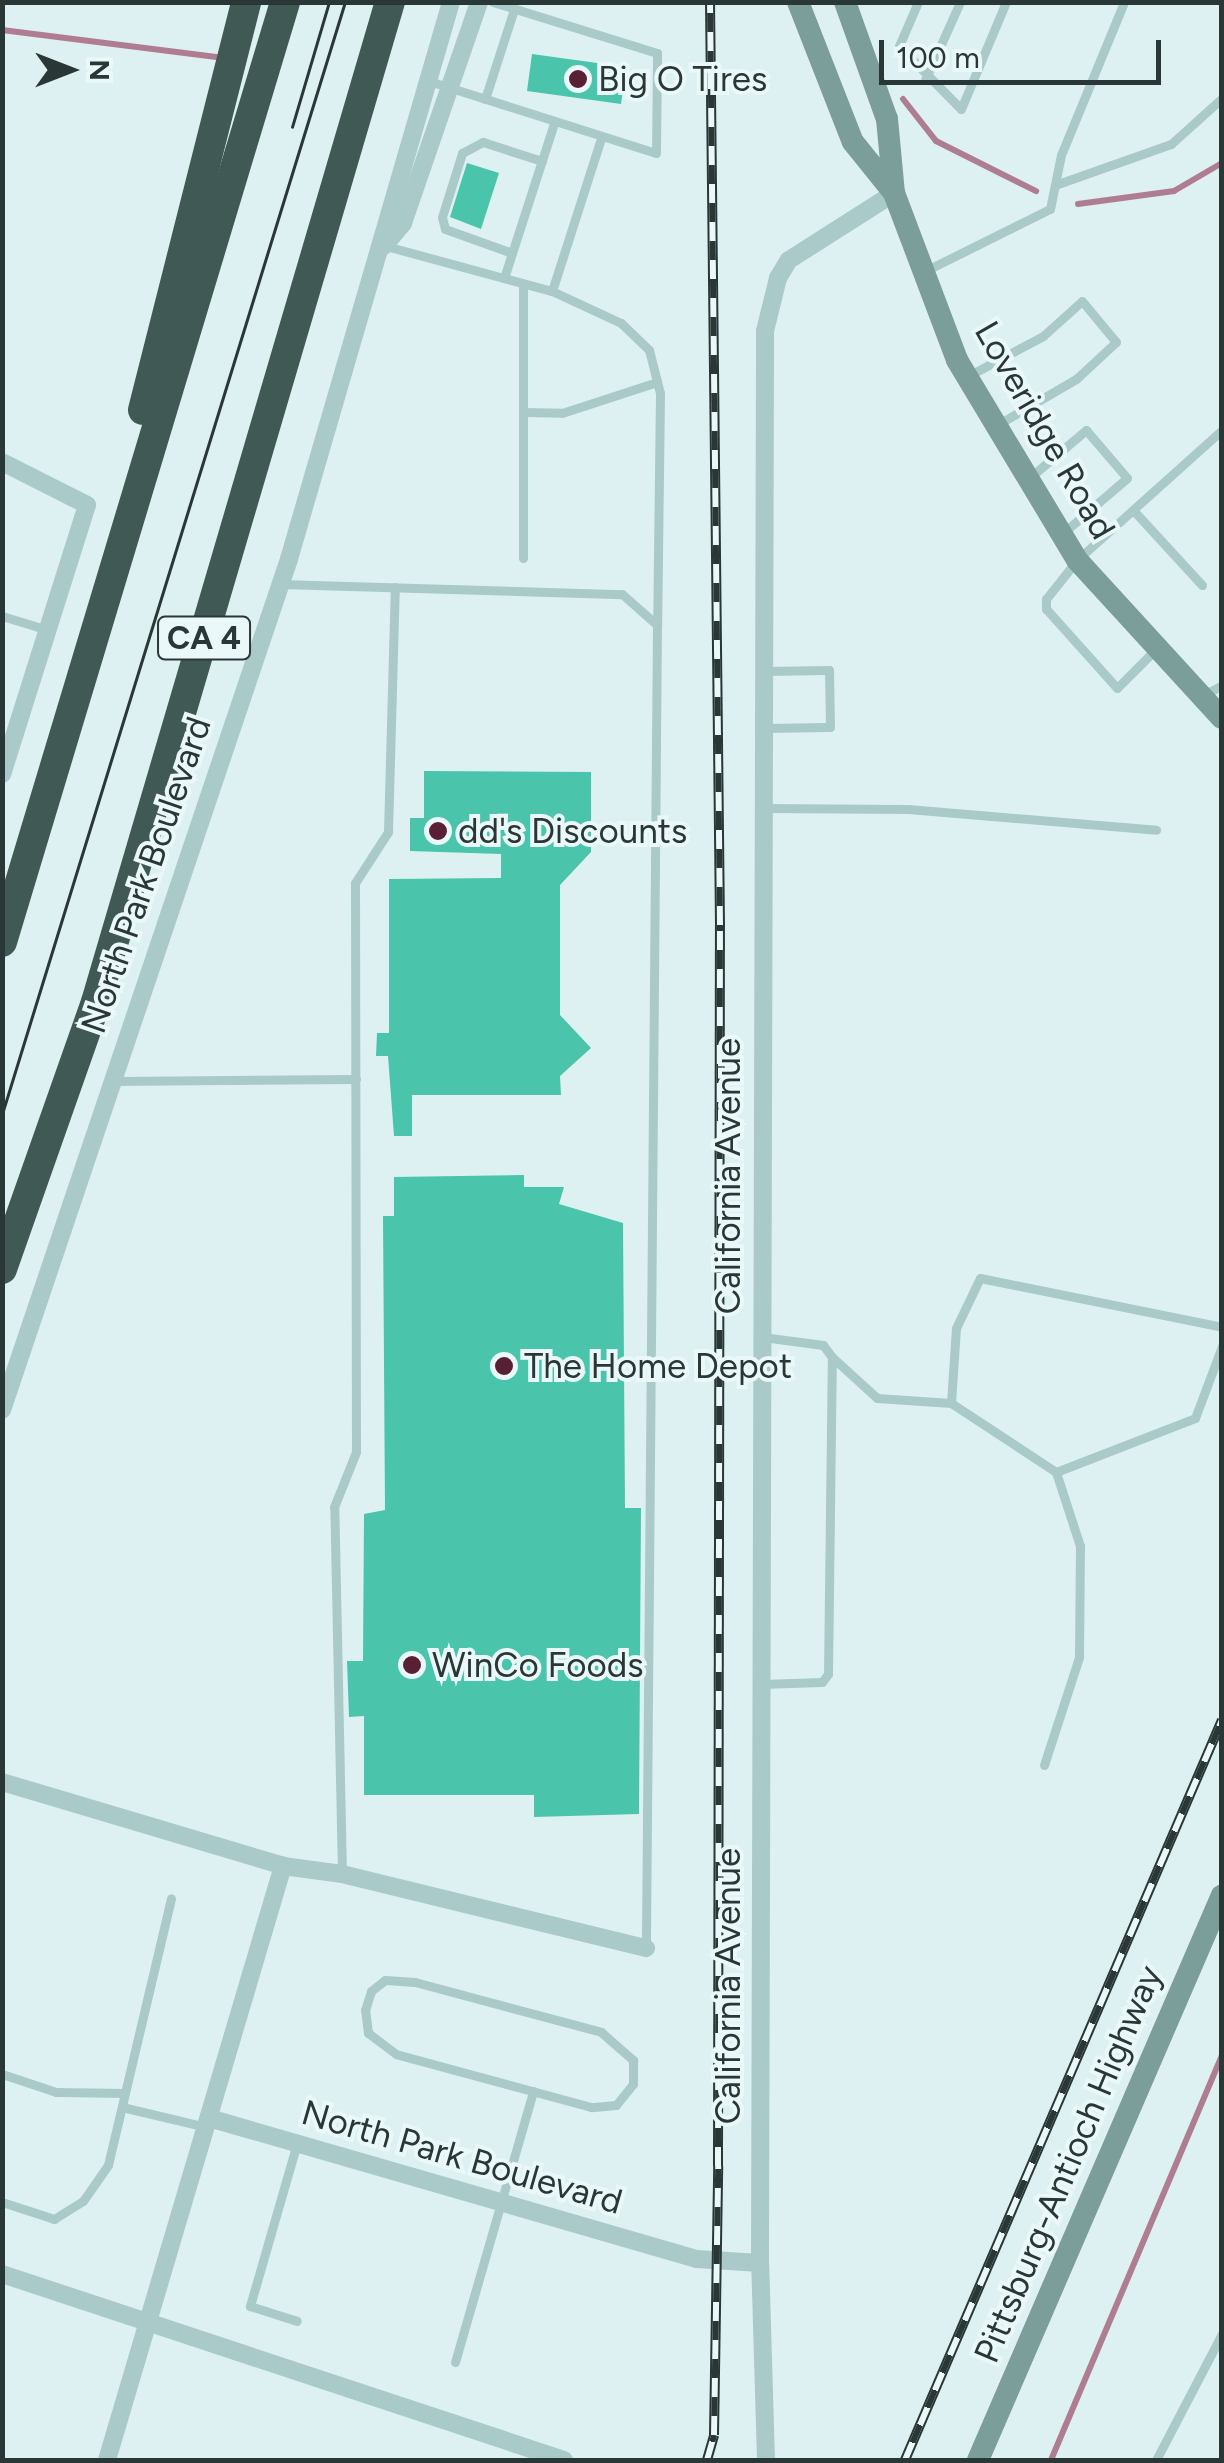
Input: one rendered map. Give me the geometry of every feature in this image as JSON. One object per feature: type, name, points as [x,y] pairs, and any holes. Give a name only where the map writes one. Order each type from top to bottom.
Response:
[{"type":"highway","points":[[122,550],[122,486],[246,2]]},
{"type":"highway","name":"CA 4","points":[[2,942],[285,2]]},
{"type":"highway","name":"CA 4","points":[[2,1268],[96,1002],[390,2]]},
{"type":"main road","name":"Loveridge Road","points":[[798,2],[853,142],[894,192]]},
{"type":"main road","name":"Loveridge Road","points":[[844,2],[887,120],[894,192],[967,377],[1026,482],[1077,560],[1157,648],[1212,690],[1222,718]]},
{"type":"main road","name":"Pittsburg-Antioch Highway","points":[[978,2460],[1222,1894]]},
{"type":"street","name":"North Park Boulevard","points":[[2,1410],[280,584],[384,246],[384,216],[451,2]]},
{"type":"street","name":"North Park Boulevard","points":[[384,246],[403,223],[479,2]]},
{"type":"street","name":"California Avenue","points":[[766,2460],[760,2263],[760,808],[770,300],[789,260],[894,192]]},
{"type":"street","points":[[2,462],[87,504],[2,774]]},
{"type":"street","points":[[2,1782],[283,1866],[342,1874],[646,1948]]},
{"type":"street","points":[[108,2460],[283,1866]]},
{"type":"street","name":"North Park Boulevard","points":[[208,2122],[297,2143],[697,2259],[760,2263]]},
{"type":"street","points":[[2,2274],[147,2328],[564,2460]]},
{"type":"lane","points":[[426,80],[554,124],[656,153],[656,53],[493,2]]},
{"type":"lane","points":[[918,2],[899,46],[925,80],[961,109],[1006,2]]},
{"type":"lane","points":[[925,80],[960,2]]},
{"type":"lane","points":[[924,271],[1050,209],[1054,185],[1124,2]]},
{"type":"lane","points":[[484,99],[514,9]]},
{"type":"lane","points":[[1054,185],[1170,144],[1222,98]]},
{"type":"lane","points":[[504,278],[554,124]]},
{"type":"lane","points":[[552,292],[601,138]]},
{"type":"lane","points":[[512,253],[445,230],[442,217],[462,153],[483,142],[542,161]]},
{"type":"lane","points":[[384,246],[552,292],[621,323],[649,350],[658,382],[646,1948]]},
{"type":"lane","points":[[523,284],[524,558]]},
{"type":"lane","points":[[967,377],[1043,336],[1082,301],[1116,342],[1076,379],[995,426]]},
{"type":"lane","points":[[523,412],[562,413],[658,382]]},
{"type":"lane","points":[[1026,482],[1086,430],[1127,478],[1060,535]]},
{"type":"lane","points":[[1157,648],[1122,688],[1093,662],[1045,605],[1077,560],[1222,430]]},
{"type":"lane","points":[[1132,510],[1202,584]]},
{"type":"lane","points":[[280,584],[622,594],[656,626]]},
{"type":"lane","points":[[342,1874],[334,1507],[356,1452],[355,883],[388,832],[395,587]]},
{"type":"lane","points":[[2,616],[48,630]]},
{"type":"lane","points":[[761,728],[830,727],[829,670],[762,671]]},
{"type":"lane","points":[[760,808],[908,809],[1156,830]]},
{"type":"lane","points":[[111,1081],[356,1079]]},
{"type":"lane","points":[[951,1403],[956,1328],[980,1278],[1222,1327]]},
{"type":"lane","points":[[760,1336],[823,1344],[877,1398],[951,1403],[1056,1472],[1080,1546],[1079,1657],[1044,1765]]},
{"type":"lane","points":[[1056,1472],[1195,1418],[1222,1346]]},
{"type":"lane","points":[[760,1684],[822,1682],[828,1674],[832,1357]]},
{"type":"lane","points":[[2,2202],[54,2218],[83,2202],[108,2165],[171,1898]]},
{"type":"lane","points":[[385,1980],[415,1982],[601,2032],[634,2060],[633,2084],[616,2105],[591,2107],[532,2091],[396,2054],[368,2034],[370,1991],[385,1980]]},
{"type":"lane","points":[[2,2074],[56,2092],[125,2093]]},
{"type":"lane","points":[[455,2362],[532,2091]]},
{"type":"lane","points":[[122,2106],[208,2122]]},
{"type":"lane","points":[[297,2143],[250,2306],[297,2320]]},
{"type":"lane","points":[[1156,2460],[1222,2334]]},
{"type":"building","points":[[532,54],[626,67],[621,104],[527,91]]},
{"type":"building","points":[[467,163],[499,173],[481,229],[450,217]]},
{"type":"building","points":[[424,771],[591,772],[591,852],[560,885],[560,1015],[591,1048],[560,1076],[561,1095],[412,1095],[412,1136],[394,1136],[388,1056],[376,1056],[377,1033],[389,1033],[389,879],[501,878],[501,854],[410,851],[410,818],[424,818]]},
{"type":"building","points":[[524,1175],[524,1187],[564,1187],[559,1204],[623,1223],[625,1508],[641,1508],[639,1814],[534,1817],[534,1795],[364,1795],[364,1716],[349,1717],[347,1661],[363,1661],[364,1514],[385,1510],[383,1216],[394,1216],[394,1177]]},
{"type":"waterway","points":[[2,30],[216,57]]},
{"type":"waterway","points":[[903,99],[936,141],[1036,191]]},
{"type":"waterway","points":[[1078,204],[1174,191],[1222,163]]},
{"type":"waterway","points":[[1051,2460],[1222,2056]]},
{"type":"tram line","points":[[292,127],[329,2]]},
{"type":"tram line","points":[[2,1114],[345,2]]},
{"type":"railway","points":[[707,2460],[714,2435],[718,2166],[720,925],[710,2]]},
{"type":"railway","points":[[905,2460],[1222,1720]]},
{"type":"place","name":"Big O Tires","points":[[578,79]]},
{"type":"place","name":"dd's Discounts","points":[[438,831]]},
{"type":"place","name":"The Home Depot","points":[[504,1366]]},
{"type":"place","name":"WinCo Foods","points":[[412,1665]]}]
